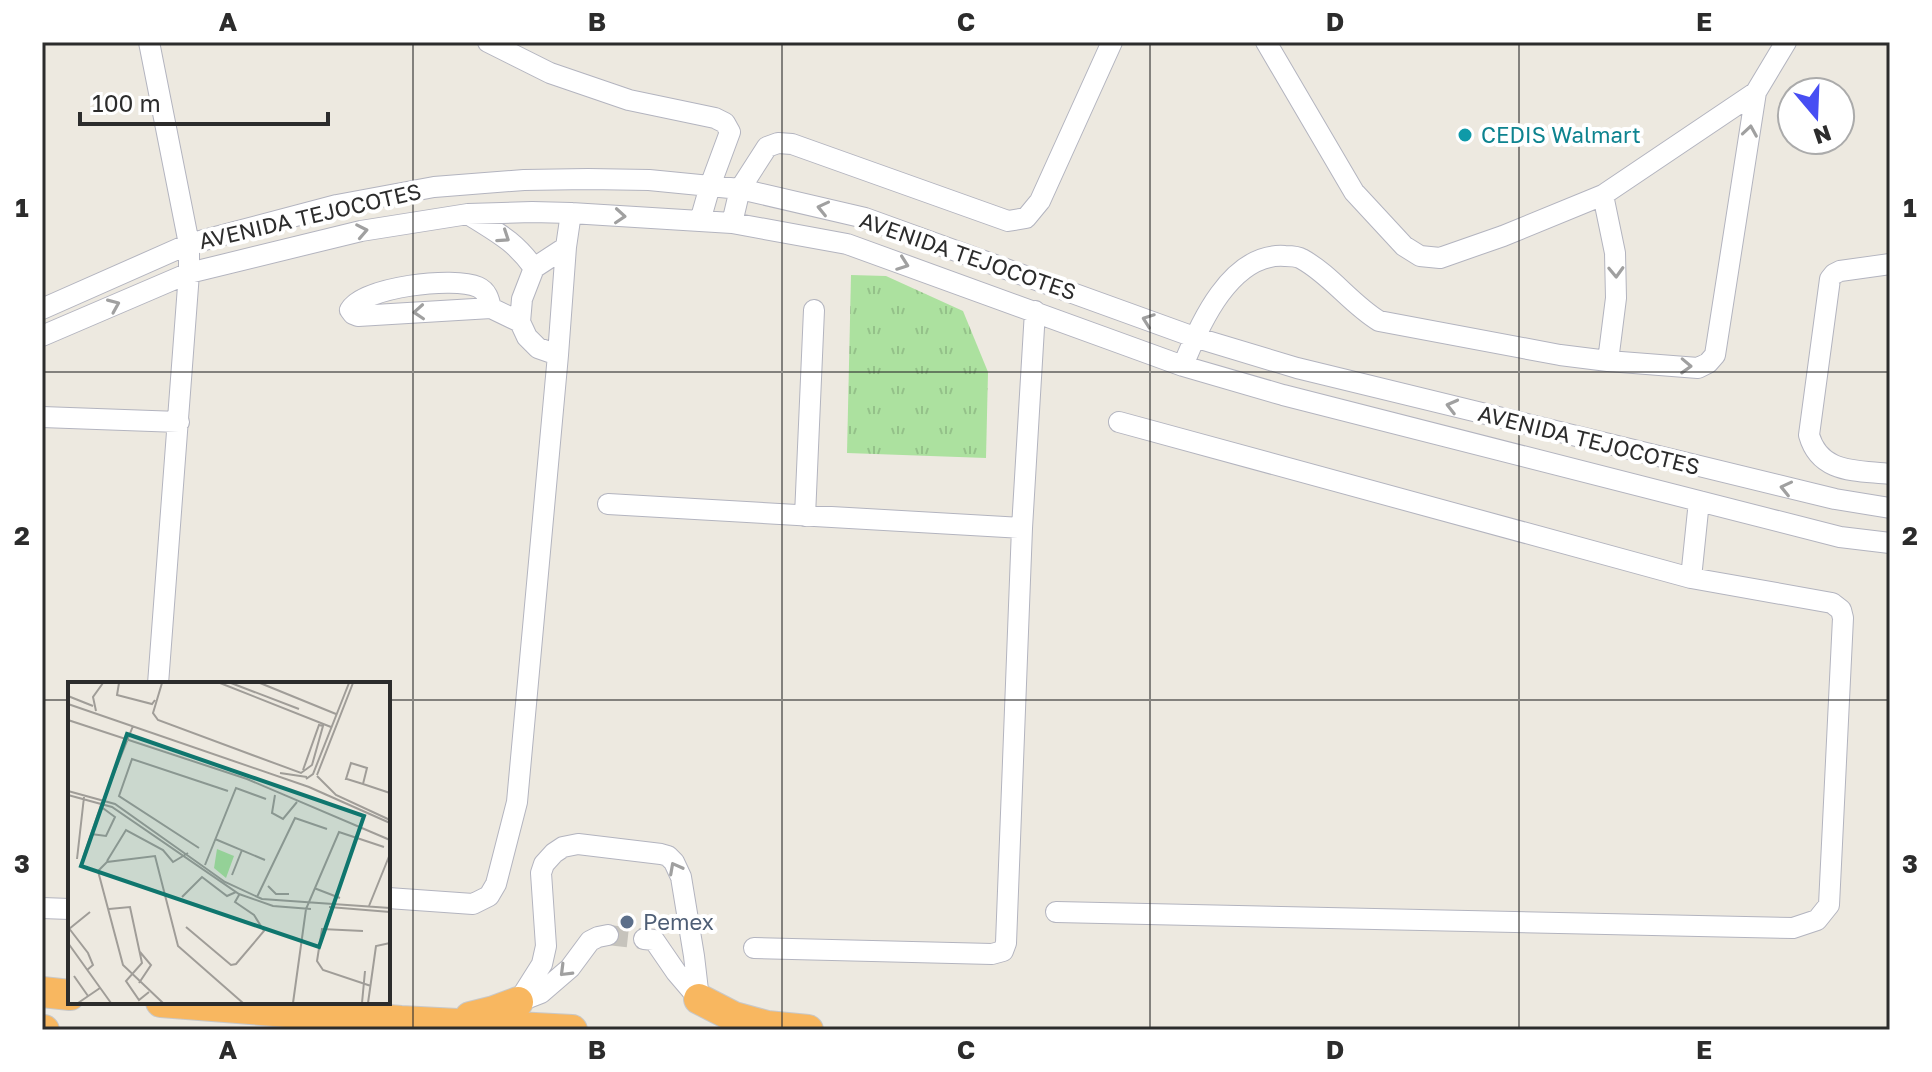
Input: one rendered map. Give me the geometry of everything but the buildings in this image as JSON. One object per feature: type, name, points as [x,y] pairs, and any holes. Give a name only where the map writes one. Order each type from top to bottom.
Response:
[{"type":"highway","points":[[42,992],[68,995]]},
{"type":"highway","points":[[699,999],[734,1017],[767,1026],[808,1030]]},
{"type":"highway","points":[[401,1021],[473,1016],[518,1002]]},
{"type":"highway","points":[[186,1004],[401,1021],[572,1030]]},
{"type":"street","points":[[149,42],[189,244],[179,422],[158,682]]},
{"type":"street","points":[[488,42],[550,73],[629,100],[715,118],[725,123],[730,132],[700,221]]},
{"type":"street","points":[[732,223],[740,189],[767,147],[778,143],[792,144],[1008,221],[1026,218],[1040,201],[1112,42]]},
{"type":"street","points":[[1266,42],[1354,192],[1404,246],[1420,256],[1440,258],[1603,195],[1756,92]]},
{"type":"street","points":[[1183,366],[1194,337],[1228,283],[1252,262],[1273,255],[1300,257],[1330,279],[1361,310],[1379,321],[1560,355],[1698,368],[1708,363],[1715,355],[1756,92],[1786,42]]},
{"type":"street","name":"AVENIDA TEJOCOTES","points":[[42,309],[189,244],[337,205],[434,187],[588,179],[649,180],[740,189],[865,218],[1194,337],[1297,368],[1835,499],[1890,508]]},
{"type":"street","points":[[1603,195],[1615,253],[1616,298],[1608,361]]},
{"type":"street","points":[[390,898],[473,904],[489,896],[496,884],[517,802],[571,213]]},
{"type":"street","name":"AVENIDA TEJOCOTES","points":[[42,336],[189,273],[361,231],[468,214],[571,213],[732,223],[847,244],[1183,366],[1283,395],[1840,537],[1890,543]]},
{"type":"street","points":[[468,214],[511,241],[534,268]]},
{"type":"street","points":[[558,355],[538,348],[527,337],[520,322],[522,299],[534,268],[566,247]]},
{"type":"street","points":[[1890,264],[1840,271],[1830,279],[1809,435],[1812,448],[1829,464],[1890,474]]},
{"type":"street","points":[[491,308],[484,291],[477,286],[447,281],[416,284],[381,293],[356,301],[350,310],[358,316],[491,308],[520,322]]},
{"type":"street","points":[[805,516],[814,310]]},
{"type":"street","points":[[754,948],[992,954],[1003,951],[1006,943],[1022,528],[1035,311]]},
{"type":"street","points":[[42,417],[179,422]]},
{"type":"street","points":[[1056,912],[1793,928],[1817,920],[1829,905],[1843,618],[1841,610],[1832,603],[1691,578],[1119,422]]},
{"type":"street","points":[[1835,499],[1845,469]]},
{"type":"street","points":[[1691,578],[1699,501]]},
{"type":"street","points":[[608,504],[1022,528]]},
{"type":"street","points":[[518,1002],[542,964],[546,946],[541,873],[544,864],[563,847],[578,844],[661,854],[674,862],[681,877],[699,999]]},
{"type":"street","points":[[42,908],[68,909]]},
{"type":"street","points":[[518,1002],[541,993],[570,968],[590,941],[608,935]]},
{"type":"street","points":[[644,939],[654,940],[699,999]]},
{"type":"green space","points":[[851,275],[886,276],[963,311],[988,372],[986,458],[847,453]]},
{"type":"tunnel","points":[[608,935],[644,939]]},
{"type":"place","name":"CEDIS Walmart","points":[[1465,135]]},
{"type":"place","name":"Pemex","points":[[627,922]]}]
